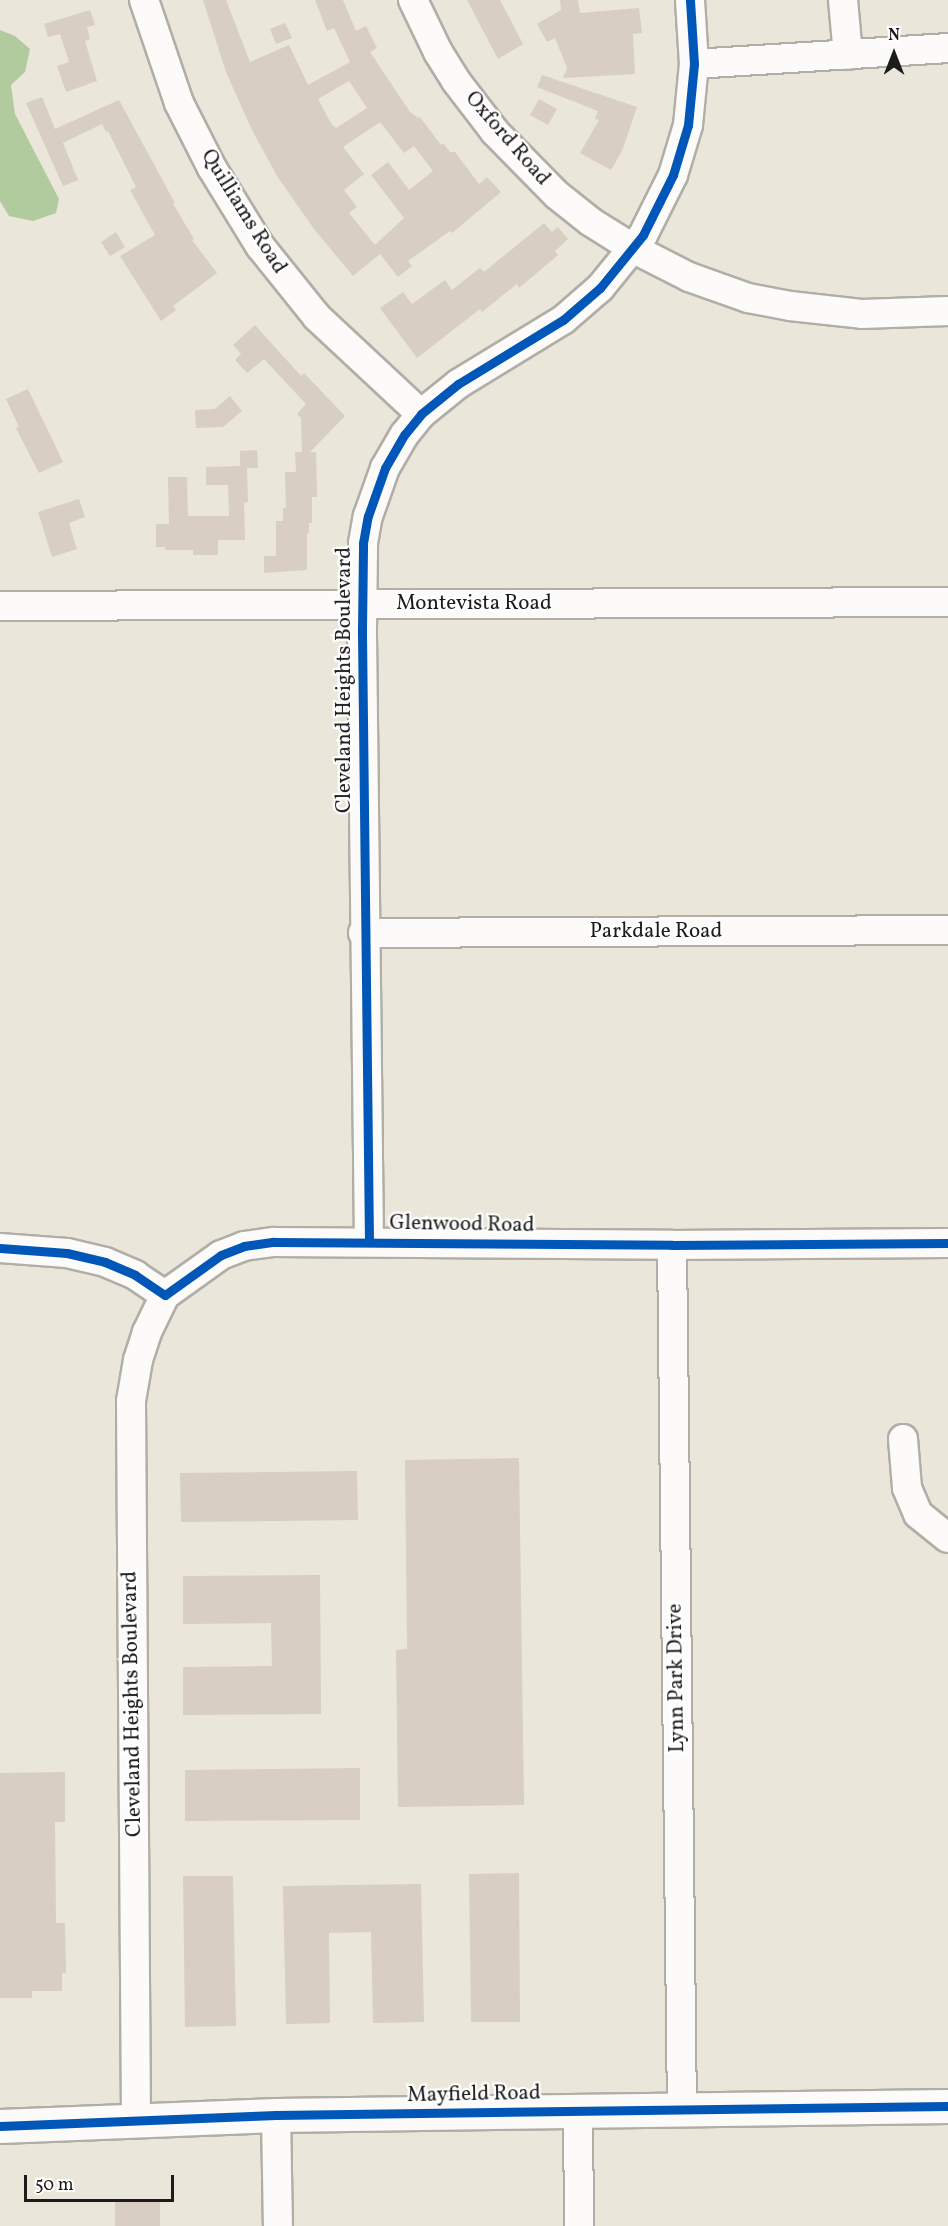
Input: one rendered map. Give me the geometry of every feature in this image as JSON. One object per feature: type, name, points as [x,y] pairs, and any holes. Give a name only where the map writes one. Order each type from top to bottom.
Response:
[{"type":"main road","name":"Mayfield Road","points":[[0,2126],[276,2115],[948,2106]]},
{"type":"street","name":"Quilliams Road","points":[[144,0],[180,103],[212,168],[260,246],[317,317],[421,414]]},
{"type":"street","name":"Oxford Road","points":[[413,0],[452,74],[495,132],[557,195],[591,222],[634,249],[708,284],[748,298],[790,306],[862,314],[948,311]]},
{"type":"street","name":"Cleveland Heights Boulevard","points":[[369,1242],[363,933],[362,604],[363,543],[371,503],[390,459],[421,414],[458,384],[563,320],[600,288],[634,249],[662,201],[676,167],[688,125],[694,64],[690,0]]},
{"type":"street","points":[[843,0],[848,55]]},
{"type":"street","points":[[694,64],[948,48]]},
{"type":"street","name":"Montevista Road","points":[[0,606],[948,602]]},
{"type":"street","name":"Parkdale Road","points":[[363,933],[948,930]]},
{"type":"street","name":"Glenwood Road","points":[[165,1295],[221,1255],[244,1246],[274,1242],[672,1245],[948,1243]]},
{"type":"street","name":"Lynn Park Drive","points":[[672,1245],[682,2110]]},
{"type":"street","points":[[0,1248],[67,1253],[105,1262],[135,1275],[165,1295]]},
{"type":"street","name":"Cleveland Heights Boulevard","points":[[136,2119],[131,1401],[138,1359],[147,1332],[165,1295]]},
{"type":"street","points":[[903,1439],[907,1488],[918,1514],[948,1538]]},
{"type":"street","points":[[578,2112],[579,2226]]},
{"type":"street","points":[[276,2115],[278,2226]]},
{"type":"green space","points":[[0,30],[15,36],[30,49],[25,72],[11,85],[15,114],[59,199],[56,213],[33,221],[9,216],[0,201]]},
{"type":"building","points":[[203,0],[226,0],[250,62],[289,45],[308,85],[350,62],[334,28],[327,31],[315,0],[343,0],[356,31],[366,26],[377,48],[370,52],[410,112],[420,117],[441,145],[443,143],[450,152],[455,152],[479,184],[487,177],[501,192],[452,233],[450,231],[408,261],[412,266],[398,277],[380,254],[353,276],[314,229],[277,176],[251,128],[226,72]],"holes":[[[349,81],[367,108],[336,128],[332,125],[318,99]],[[380,122],[404,153],[414,146],[433,171],[409,190],[388,162],[371,175],[404,218],[375,245],[349,213],[357,207],[344,190],[364,174],[343,147]]]},
{"type":"building","points":[[467,0],[500,0],[523,44],[498,59]]},
{"type":"building","points":[[560,0],[578,0],[580,13],[639,8],[642,33],[633,34],[635,74],[563,78],[567,68],[555,38],[547,42],[537,24],[561,10]]},
{"type":"building","points":[[90,10],[95,25],[87,27],[90,39],[85,41],[97,81],[66,92],[57,66],[69,62],[60,34],[48,37],[44,24]]},
{"type":"building","points":[[285,23],[292,38],[276,44],[270,29]]},
{"type":"building","points":[[542,75],[637,107],[622,151],[611,170],[580,153],[599,120],[595,119],[598,111],[537,87]]},
{"type":"building","points":[[42,97],[55,129],[119,100],[175,203],[173,204],[194,239],[192,240],[217,273],[173,306],[176,310],[161,321],[120,256],[155,235],[130,190],[136,187],[108,131],[106,132],[102,124],[63,143],[78,180],[63,186],[26,103]]},
{"type":"building","points":[[539,99],[557,109],[548,125],[530,115]]},
{"type":"building","points":[[544,223],[552,232],[558,227],[568,239],[555,251],[558,255],[519,288],[517,284],[482,312],[480,309],[417,358],[380,308],[403,292],[412,304],[445,280],[452,290],[480,268],[484,272]]},
{"type":"building","points":[[116,232],[125,247],[110,256],[101,242]]},
{"type":"building","points":[[255,325],[301,376],[304,373],[345,416],[310,452],[316,452],[317,497],[312,497],[312,523],[309,523],[309,533],[307,533],[307,570],[264,573],[264,556],[276,556],[276,521],[283,521],[283,508],[286,508],[285,472],[296,472],[295,452],[302,452],[301,418],[297,414],[306,404],[264,359],[247,373],[235,360],[241,354],[233,345]]},
{"type":"building","points":[[28,389],[63,462],[39,473],[16,428],[19,427],[6,399]]},
{"type":"building","points":[[230,396],[242,411],[223,427],[196,428],[195,410],[215,409]]},
{"type":"building","points":[[257,450],[258,468],[247,468],[248,502],[244,503],[245,540],[218,540],[218,555],[193,555],[193,550],[165,550],[165,547],[156,547],[156,524],[169,524],[168,477],[187,477],[188,516],[229,516],[228,485],[206,485],[206,467],[240,466],[240,451]]},
{"type":"building","points":[[79,499],[85,517],[69,523],[77,549],[52,557],[38,512]]},
{"type":"building","points":[[519,1458],[524,1805],[398,1807],[396,1650],[407,1649],[405,1460]]},
{"type":"building","points":[[357,1471],[358,1520],[181,1522],[180,1473]]},
{"type":"building","points":[[320,1575],[321,1714],[183,1715],[183,1667],[272,1666],[271,1623],[183,1624],[183,1576]]},
{"type":"building","points":[[360,1768],[360,1820],[185,1821],[185,1770]]},
{"type":"building","points":[[65,1772],[65,1822],[55,1822],[56,1923],[65,1923],[66,1973],[62,1973],[62,1991],[32,1991],[32,1998],[0,1998],[0,1773]]},
{"type":"building","points":[[519,1873],[520,2022],[471,2022],[469,1874]]},
{"type":"building","points":[[183,1876],[233,1876],[236,2026],[185,2027]]},
{"type":"building","points":[[421,1884],[424,2022],[373,2023],[371,1932],[329,1933],[330,2023],[286,2024],[283,1886]]},
{"type":"building","points":[[160,2199],[160,2226],[115,2226],[115,2200]]},
{"type":"cycle path","points":[[369,1242],[362,630],[363,543],[368,516],[385,468],[405,434],[421,414],[458,384],[563,320],[600,288],[643,235],[673,175],[688,125],[694,64],[690,0]]},
{"type":"cycle path","points":[[0,1248],[67,1253],[105,1262],[135,1275],[165,1295],[221,1255],[244,1246],[274,1242],[672,1245],[948,1243]]},
{"type":"cycle path","points":[[0,2126],[276,2115],[948,2106]]}]
